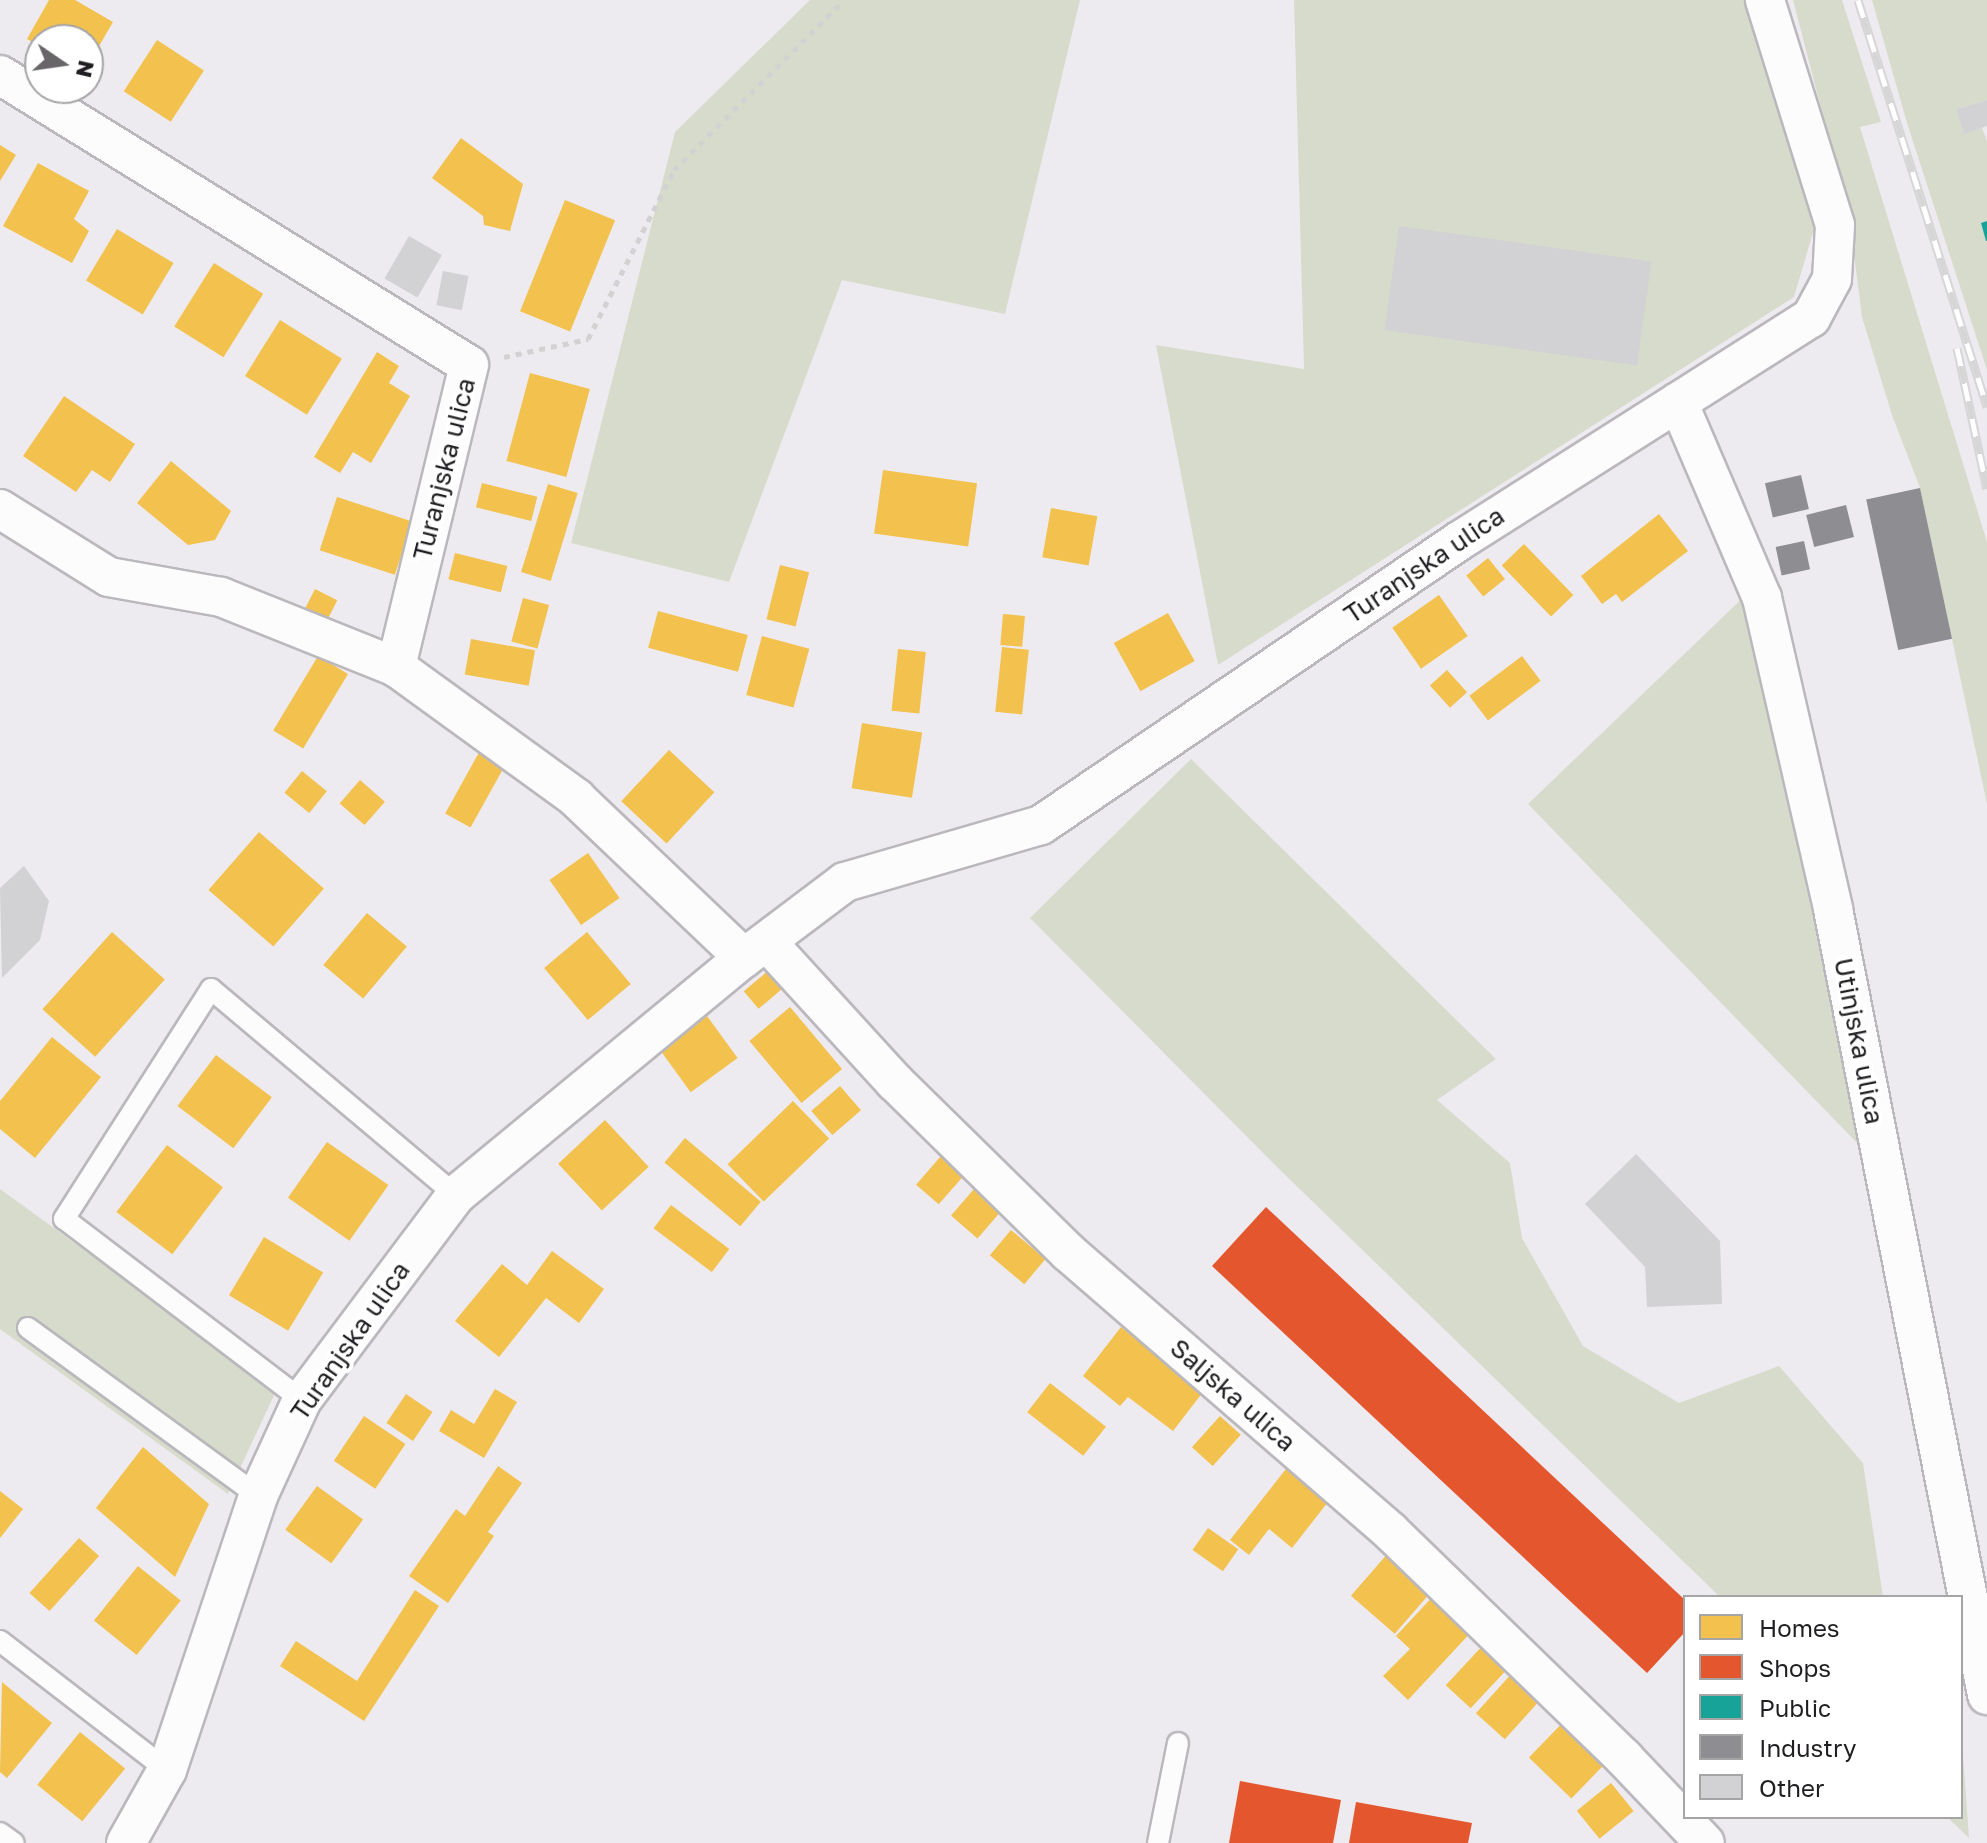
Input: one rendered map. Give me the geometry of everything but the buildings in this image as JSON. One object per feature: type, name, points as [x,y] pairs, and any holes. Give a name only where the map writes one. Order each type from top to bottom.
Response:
[{"type":"street","name":"Turanjska ulica","points":[[126,1843],[167,1770],[258,1496],[302,1400],[456,1195],[755,950],[845,882],[1041,825],[1459,541],[1811,318],[1832,279],[1835,225],[1765,0]]},
{"type":"street","name":"Turanjska ulica","points":[[0,75],[469,365],[396,667]]},
{"type":"street","name":"Utinjska ulica","points":[[1678,402],[1762,598],[1833,909],[1987,1695]]},
{"type":"street","points":[[0,509],[109,577],[221,597],[396,667],[576,798],[755,950]]},
{"type":"street","name":"Saljska ulica","points":[[755,950],[1068,1252],[1390,1531],[1624,1758],[1705,1843]]},
{"type":"lane","points":[[302,1400],[64,1219],[211,989],[456,1195]]},
{"type":"lane","points":[[28,1328],[258,1496]]},
{"type":"lane","points":[[0,1641],[167,1770]]},
{"type":"lane","points":[[1158,1843],[1178,1743]]},
{"type":"lane","points":[[0,1833],[14,1843]]},
{"type":"path","points":[[469,365],[588,339],[674,170],[844,0]]},
{"type":"shaded area","points":[[810,0],[1080,0],[1005,314],[842,280],[729,582],[571,543],[675,132]]},
{"type":"shaded area","points":[[1294,0],[1744,0],[1814,229],[1794,297],[1218,665],[1156,345],[1304,369]]},
{"type":"shaded area","points":[[1793,0],[1842,0],[1881,122],[1860,127],[1987,542],[1987,804],[1920,488],[1892,415],[1862,317],[1849,216]]},
{"type":"shaded area","points":[[1872,0],[1987,0],[1987,100],[1956,109],[1964,133],[1982,128],[1987,141],[1987,221],[1981,224],[1987,243],[1987,370],[1907,123]]},
{"type":"shaded area","points":[[1752,589],[1816,885],[1858,1144],[1528,804]]},
{"type":"shaded area","points":[[1191,759],[1496,1059],[1437,1100],[1510,1163],[1522,1238],[1583,1346],[1679,1403],[1779,1366],[1863,1463],[1883,1595],[1718,1595],[1278,1168],[1030,918]]},
{"type":"shaded area","points":[[0,1189],[277,1389],[228,1494],[0,1329]]},
{"type":"shaded area","points":[[1963,1756],[1969,1838],[1949,1819],[1963,1819]]},
{"type":"railway","points":[[1858,0],[1987,407]]},
{"type":"railway","points":[[1957,348],[1987,489]]}]
